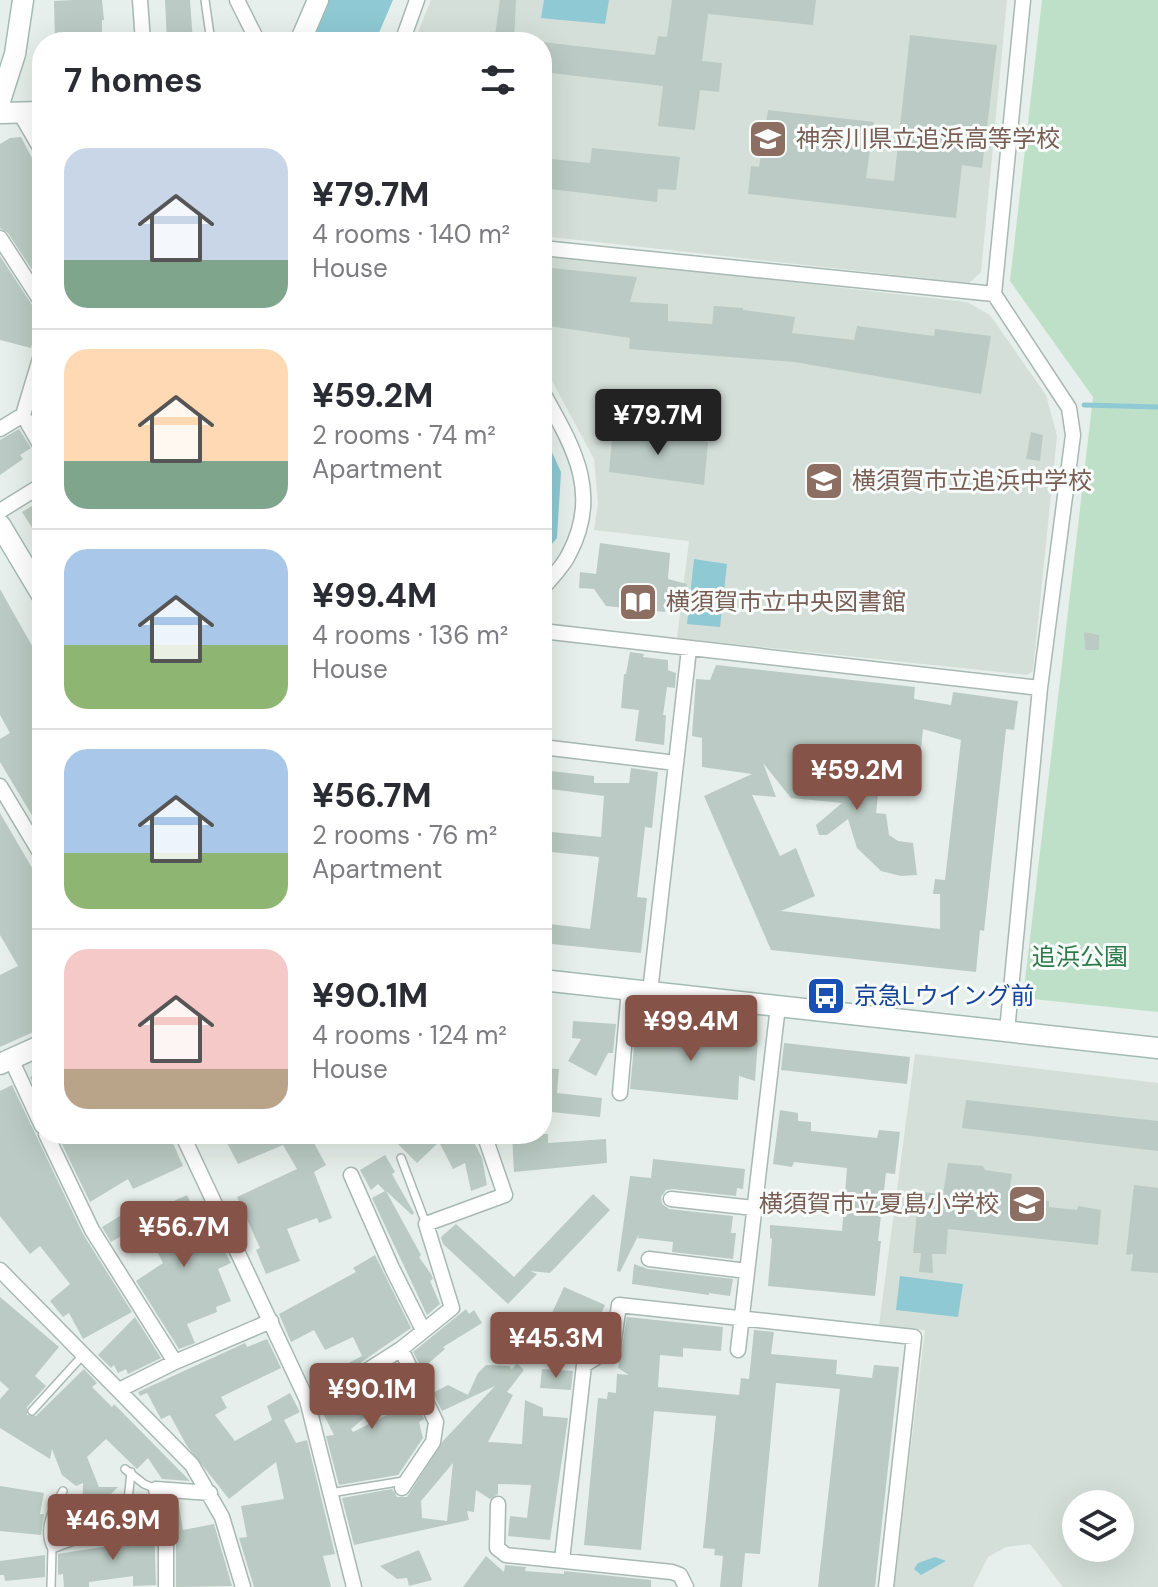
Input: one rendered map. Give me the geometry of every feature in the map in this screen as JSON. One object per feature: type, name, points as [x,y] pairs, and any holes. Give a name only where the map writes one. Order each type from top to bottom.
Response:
[{"type":"street","points":[[0,101],[15,54],[23,0]]},
{"type":"street","points":[[140,0],[142,32]]},
{"type":"street","points":[[304,32],[318,0]]},
{"type":"street","points":[[406,32],[417,0]]},
{"type":"street","points":[[1007,1031],[1040,688],[1073,435],[1069,408],[994,294],[1023,0]]},
{"type":"street","points":[[238,1],[253,32]]},
{"type":"street","points":[[10,113],[32,112]]},
{"type":"street","points":[[10,113],[32,139]]},
{"type":"street","points":[[0,238],[32,288]]},
{"type":"street","points":[[552,249],[994,294]]},
{"type":"street","points":[[0,429],[23,415],[32,385]]},
{"type":"street","points":[[552,409],[572,444],[584,479],[581,528],[568,557],[552,577]]},
{"type":"street","points":[[23,415],[32,431]]},
{"type":"street","points":[[0,511],[32,491]]},
{"type":"street","points":[[0,525],[32,578]]},
{"type":"street","points":[[552,632],[1040,688]]},
{"type":"street","points":[[620,1093],[640,991],[676,763],[689,649]]},
{"type":"street","points":[[552,748],[676,763]]},
{"type":"street","points":[[0,786],[32,839]]},
{"type":"street","points":[[552,981],[1158,1048]]},
{"type":"street","points":[[738,1350],[778,1006]]},
{"type":"street","points":[[32,1050],[5,1062],[32,1109]]},
{"type":"street","points":[[51,1144],[92,1230],[175,1362]]},
{"type":"street","points":[[187,1144],[307,1400],[354,1587]]},
{"type":"street","points":[[307,1400],[365,1372],[401,1349],[452,1308],[426,1224],[505,1195],[487,1144]]},
{"type":"street","points":[[351,1175],[423,1330]]},
{"type":"street","points":[[671,1199],[754,1208]]},
{"type":"street","points":[[649,1259],[747,1271]]},
{"type":"street","points":[[0,1270],[192,1465],[222,1517],[243,1587]]},
{"type":"street","points":[[562,1560],[584,1365],[613,1347],[619,1305],[914,1337],[886,1587]]},
{"type":"street","points":[[119,1390],[271,1321]]},
{"type":"street","points":[[401,1349],[436,1422],[433,1442],[404,1484]]},
{"type":"street","points":[[166,1587],[166,1530],[156,1489],[210,1493]]},
{"type":"street","points":[[498,1504],[497,1548],[506,1555],[672,1572],[680,1575],[686,1587]]},
{"type":"lane","points":[[205,0],[210,32]]},
{"type":"lane","points":[[401,1158],[426,1224]]},
{"type":"lane","points":[[32,1411],[84,1354]]},
{"type":"lane","points":[[52,1549],[121,1524],[128,1500],[128,1470],[144,1484],[156,1489]]},
{"type":"lane","points":[[330,1493],[404,1484]]},
{"type":"lane","points":[[51,1587],[52,1549],[47,1540],[50,1514],[63,1491]]},
{"type":"shaded area","name":"神奈川県立追浜高等学校","points":[[431,0],[1007,0],[981,272],[969,283],[552,237],[552,32],[418,32]]},
{"type":"shaded area","name":"横須賀市立追浜中学校","points":[[552,255],[967,302],[990,315],[1046,395],[1057,436],[1033,671],[1027,675],[677,638],[689,541],[594,530],[598,503],[594,459],[552,381]]},
{"type":"shaded area","name":"横須賀市立夏島小学校","points":[[915,1054],[1158,1083],[1158,1587],[1063,1587],[1030,1544],[1006,1547],[988,1557],[973,1587],[894,1587],[925,1330],[879,1325]]},
{"type":"green space","name":"追浜公園","points":[[1042,0],[1158,0],[1158,1012],[1023,998],[1093,397],[1010,281]]},
{"type":"water","points":[[328,0],[393,0],[379,32],[314,32]]},
{"type":"water","points":[[544,0],[609,0],[605,24],[541,18]]},
{"type":"water","points":[[552,452],[561,472],[557,538],[552,544]]},
{"type":"water","points":[[694,559],[727,564],[720,627],[687,624]]},
{"type":"water","points":[[900,1276],[963,1284],[958,1317],[896,1310]]},
{"type":"water","points":[[935,1557],[946,1561],[921,1575],[914,1569],[918,1563]]},
{"type":"building","points":[[102,0],[102,32],[55,32],[54,1]]},
{"type":"building","points":[[165,0],[190,0],[192,32],[167,32]]},
{"type":"building","points":[[500,0],[516,0],[514,32],[495,32]]},
{"type":"building","points":[[672,0],[816,0],[813,25],[708,14],[702,61],[722,63],[719,92],[700,90],[695,130],[658,126],[663,86],[552,73],[552,43],[655,55],[658,36],[667,37]]},
{"type":"building","points":[[910,35],[997,45],[982,168],[962,165],[956,218],[748,194],[751,166],[759,167],[768,110],[874,122],[866,178],[894,181]]},
{"type":"building","points":[[21,137],[32,158],[32,270],[8,233],[0,228],[0,144],[10,138]]},
{"type":"building","points":[[592,148],[680,157],[676,190],[658,189],[657,202],[552,189],[552,159],[590,163]]},
{"type":"building","points":[[0,256],[32,305],[32,344],[31,348],[0,340]]},
{"type":"building","points":[[552,268],[637,277],[630,302],[668,304],[668,321],[712,324],[714,306],[795,317],[792,333],[854,340],[857,326],[934,336],[935,329],[991,336],[981,394],[794,362],[629,349],[630,338],[552,326]]},
{"type":"building","points":[[19,429],[31,448],[20,455],[23,459],[0,475],[0,440]]},
{"type":"building","points":[[613,429],[708,442],[704,485],[609,472]]},
{"type":"building","points":[[1031,432],[1043,435],[1040,461],[1026,459]]},
{"type":"building","points":[[32,506],[32,528],[22,512]]},
{"type":"building","points":[[600,543],[670,553],[668,579],[687,584],[686,599],[667,595],[665,612],[606,606],[594,589],[579,588],[580,572],[596,574]]},
{"type":"building","points":[[0,589],[32,646],[32,815],[0,762],[0,739],[10,733],[0,715]]},
{"type":"building","points":[[1084,632],[1099,635],[1099,650],[1085,650]]},
{"type":"building","points":[[630,652],[668,660],[668,670],[676,673],[675,688],[667,687],[663,715],[666,715],[664,745],[635,741],[639,710],[621,708],[624,674]]},
{"type":"building","points":[[716,665],[915,687],[914,699],[951,705],[953,692],[1018,701],[1014,730],[1006,729],[984,931],[980,930],[976,972],[771,950],[704,796],[752,774],[702,767],[702,738],[692,736],[696,679],[710,680]],"holes":[[[923,729],[961,740],[945,880],[935,879],[933,894],[940,894],[940,929],[781,911],[815,896],[796,848],[780,856],[752,795],[776,797],[763,763],[791,798],[842,803],[816,825],[819,835],[827,835],[848,819],[857,848],[881,871],[901,876],[917,875],[913,843],[898,841],[889,835],[886,814],[876,813],[881,770],[904,772],[907,759],[920,759]]]},
{"type":"building","points":[[631,768],[658,772],[652,828],[645,827],[637,897],[647,898],[641,953],[552,944],[552,924],[590,929],[599,857],[552,852],[552,832],[601,837],[604,796],[552,789],[552,771],[594,776],[594,783],[629,783]]},
{"type":"building","points":[[0,813],[32,868],[32,1033],[0,1047],[0,975],[18,966],[0,935]]},
{"type":"building","points":[[573,1021],[616,1024],[613,1053],[608,1053],[596,1076],[568,1061],[581,1039],[572,1038]]},
{"type":"building","points":[[636,1025],[758,1040],[755,1081],[739,1076],[738,1100],[630,1089]]},
{"type":"building","points":[[784,1043],[910,1057],[907,1084],[781,1070]]},
{"type":"building","points":[[552,1069],[559,1069],[557,1093],[602,1098],[600,1117],[552,1112]]},
{"type":"building","points":[[12,1085],[32,1127],[32,1144],[40,1144],[83,1234],[132,1312],[83,1339],[69,1313],[63,1317],[50,1301],[70,1284],[40,1246],[30,1254],[0,1216],[0,1091]]},
{"type":"building","points":[[966,1100],[1158,1121],[1158,1151],[962,1128]]},
{"type":"building","points":[[780,1110],[798,1113],[798,1121],[811,1122],[811,1131],[877,1138],[879,1130],[900,1132],[895,1174],[886,1173],[875,1296],[768,1286],[772,1239],[770,1225],[842,1231],[847,1168],[794,1162],[792,1167],[773,1164]]},
{"type":"building","points":[[606,1139],[607,1163],[514,1172],[513,1144]]},
{"type":"building","points":[[62,1144],[173,1144],[183,1166],[133,1189],[128,1179],[90,1202]]},
{"type":"building","points":[[228,1144],[314,1144],[326,1165],[314,1172],[332,1218],[319,1223],[317,1218],[287,1229],[300,1261],[266,1274],[256,1250],[260,1248],[237,1197],[297,1169],[283,1145],[238,1164]]},
{"type":"building","points":[[398,1144],[437,1144],[417,1163]]},
{"type":"building","points":[[440,1144],[475,1144],[482,1158],[487,1185],[471,1191],[465,1163],[453,1169]]},
{"type":"building","points":[[385,1155],[414,1213],[412,1215],[386,1191],[421,1255],[419,1257],[431,1274],[433,1279],[430,1281],[440,1304],[427,1315],[372,1198],[385,1191],[378,1184],[371,1190],[360,1170]]},
{"type":"building","points":[[653,1159],[745,1169],[743,1189],[737,1188],[736,1196],[672,1189],[666,1190],[661,1197],[662,1204],[669,1209],[733,1216],[731,1233],[736,1233],[733,1259],[672,1252],[673,1242],[638,1238],[639,1234],[620,1272],[617,1271],[630,1176],[651,1178]]},
{"type":"building","points":[[948,1163],[983,1166],[985,1170],[1012,1174],[1009,1194],[1049,1201],[1049,1207],[1077,1210],[1078,1206],[1101,1210],[1098,1245],[948,1229],[946,1254],[932,1254],[933,1273],[919,1272],[921,1253],[913,1253],[919,1192],[943,1194]]},
{"type":"building","points":[[1134,1185],[1158,1188],[1158,1273],[1131,1271],[1133,1254],[1126,1255]]},
{"type":"building","points":[[593,1194],[610,1210],[550,1273],[530,1271],[537,1274],[508,1304],[443,1244],[441,1237],[456,1224],[514,1277]]},
{"type":"building","points":[[187,1195],[198,1218],[205,1215],[231,1263],[218,1269],[231,1301],[216,1307],[217,1312],[187,1324],[195,1343],[179,1349],[136,1281],[163,1263],[139,1217]]},
{"type":"building","points":[[125,1213],[134,1229],[111,1242],[102,1227]]},
{"type":"building","points":[[375,1255],[411,1328],[360,1363],[338,1374],[335,1370],[362,1356],[353,1337],[325,1350],[314,1330],[291,1342],[279,1314],[356,1272],[353,1268]]},
{"type":"building","points":[[634,1264],[648,1269],[733,1279],[730,1296],[632,1284]]},
{"type":"building","points":[[564,1287],[605,1305],[598,1321],[593,1321],[583,1337],[577,1334],[573,1341],[566,1336],[563,1342],[545,1331],[546,1339],[517,1341],[516,1325],[544,1323],[545,1328]]},
{"type":"building","points":[[0,1297],[59,1347],[35,1376],[46,1386],[27,1407],[27,1415],[36,1416],[84,1369],[97,1383],[92,1387],[112,1407],[114,1404],[190,1481],[162,1479],[148,1458],[137,1469],[106,1439],[87,1457],[99,1487],[118,1487],[107,1498],[122,1499],[117,1513],[107,1513],[107,1517],[101,1517],[102,1521],[82,1521],[83,1483],[76,1486],[62,1475],[52,1449],[50,1459],[0,1428],[0,1399],[9,1389],[0,1381]]},
{"type":"building","points":[[466,1309],[469,1314],[474,1310],[482,1323],[443,1347],[445,1349],[422,1369],[413,1352]]},
{"type":"building","points":[[135,1317],[161,1358],[128,1374],[126,1369],[118,1373],[114,1365],[111,1368],[98,1355]]},
{"type":"building","points":[[627,1317],[723,1327],[721,1351],[683,1348],[683,1357],[660,1355],[658,1387],[739,1395],[741,1378],[749,1379],[754,1330],[774,1332],[771,1354],[837,1360],[836,1374],[872,1378],[874,1365],[899,1367],[875,1587],[818,1587],[840,1389],[776,1383],[760,1554],[745,1553],[742,1587],[720,1587],[723,1556],[714,1555],[715,1549],[703,1548],[716,1416],[654,1411],[641,1550],[584,1545],[598,1398],[607,1399],[608,1392],[616,1393],[617,1374],[629,1375],[618,1368]]},
{"type":"building","points":[[267,1339],[281,1368],[221,1397],[227,1408],[215,1415],[235,1441],[272,1420],[267,1406],[290,1393],[300,1412],[284,1420],[296,1443],[307,1440],[335,1554],[323,1556],[331,1587],[254,1587],[239,1538],[247,1537],[241,1506],[284,1499],[276,1462],[229,1499],[187,1446],[170,1415],[161,1419],[147,1393],[140,1396],[138,1392],[245,1343],[247,1347]]},
{"type":"building","points":[[517,1363],[524,1370],[507,1392],[513,1395],[488,1442],[522,1444],[525,1400],[543,1408],[543,1416],[568,1418],[550,1540],[508,1536],[510,1516],[527,1518],[531,1485],[498,1484],[498,1494],[490,1499],[476,1490],[474,1512],[467,1511],[469,1520],[354,1545],[342,1498],[392,1489],[397,1497],[407,1497],[443,1441],[495,1386],[442,1411],[433,1393],[448,1385],[468,1395],[478,1373],[486,1365],[509,1366],[512,1369]],"holes":[[[453,1463],[447,1521],[422,1518],[421,1501]]]},
{"type":"building","points":[[397,1364],[406,1382],[351,1429],[353,1432],[415,1401],[424,1419],[419,1422],[423,1438],[398,1475],[339,1485],[326,1436],[334,1435],[319,1405],[370,1381]]},
{"type":"building","points":[[542,1369],[573,1371],[571,1390],[540,1388]]},
{"type":"building","points":[[0,1486],[44,1493],[40,1514],[44,1514],[41,1535],[0,1531]]},
{"type":"building","points":[[135,1498],[148,1498],[154,1522],[133,1522],[131,1513]]},
{"type":"building","points":[[169,1500],[178,1501],[183,1530],[214,1524],[232,1586],[176,1587],[176,1530]]},
{"type":"building","points":[[154,1523],[156,1585],[133,1586],[133,1576],[89,1582],[89,1587],[64,1587],[63,1574],[58,1575],[58,1554],[133,1542],[133,1529]]},
{"type":"building","points":[[419,1550],[432,1580],[409,1586],[407,1578],[397,1579],[380,1566]]},
{"type":"building","points":[[45,1555],[45,1577],[5,1581],[4,1575],[0,1575],[0,1561]]},
{"type":"building","points":[[486,1556],[504,1572],[505,1565],[526,1567],[525,1571],[564,1574],[564,1571],[651,1580],[651,1587],[463,1587]]},
{"type":"waterway","points":[[1084,405],[1158,407]]},
{"type":"place","name":"神奈川県立追浜高等学校","points":[[768,139]]},
{"type":"place","name":"横須賀市立追浜中学校","points":[[824,481]]},
{"type":"place","name":"横須賀市立中央図書館","points":[[638,602]]},
{"type":"place","name":"京急Lウイング前","points":[[826,996]]},
{"type":"place","name":"横須賀市立夏島小学校","points":[[1027,1204]]}]
